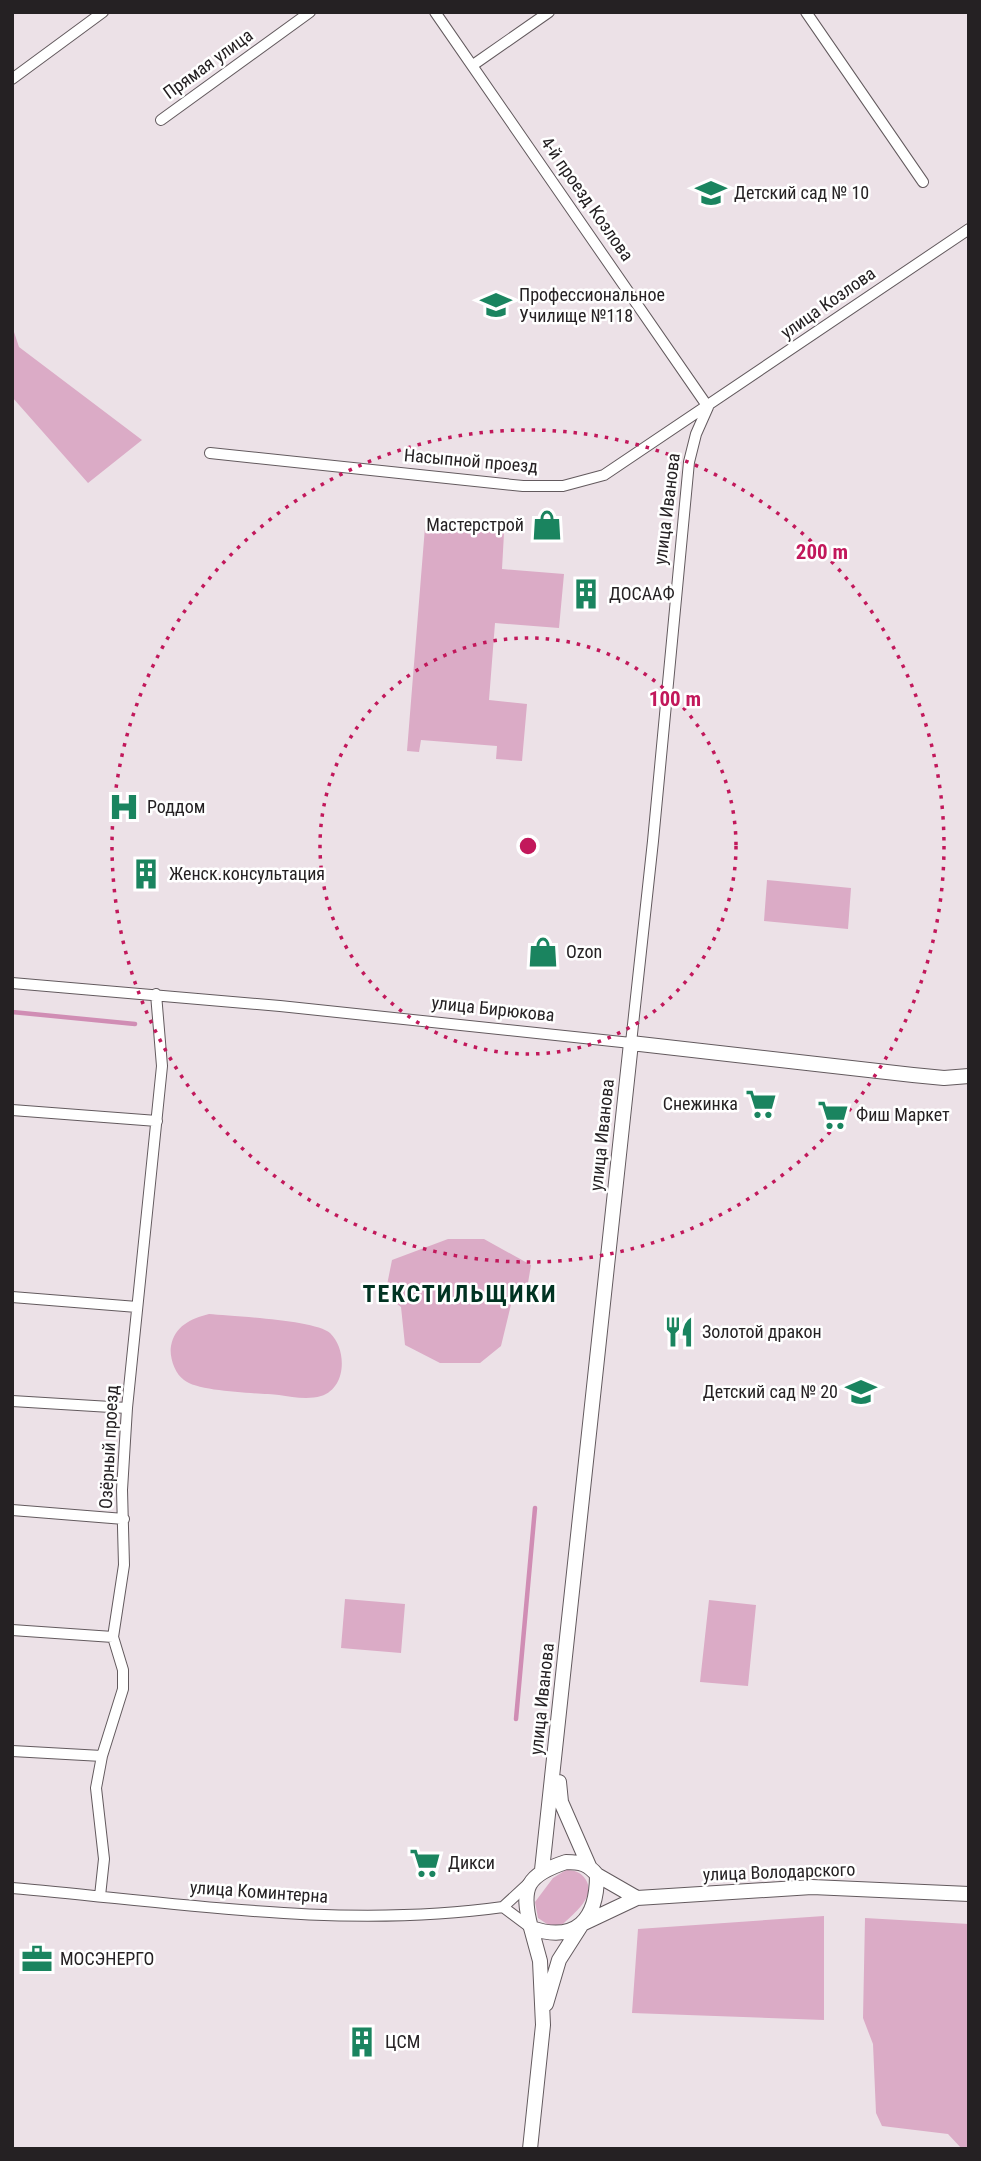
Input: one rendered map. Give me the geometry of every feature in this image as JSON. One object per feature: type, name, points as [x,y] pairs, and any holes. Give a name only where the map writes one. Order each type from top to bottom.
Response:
[{"type":"street","points":[[12,79],[103,12]]},
{"type":"street","name":"Прямая улица","points":[[161,120],[310,12]]},
{"type":"street","name":"4-й проезд Козлова","points":[[435,12],[708,407]]},
{"type":"street","points":[[473,65],[549,12]]},
{"type":"street","points":[[806,12],[923,182]]},
{"type":"street","name":"улица Козлова","points":[[708,407],[969,229]]},
{"type":"street","name":"Насыпной проезд","points":[[210,453],[523,486],[563,486],[604,475],[708,407]]},
{"type":"street","name":"улица Иванова","points":[[537,1875],[556,1752],[653,841],[689,462],[696,434],[708,407]]},
{"type":"street","name":"улица Бирюкова","points":[[12,984],[156,994],[443,1022],[923,1076],[969,1076]]},
{"type":"street","name":"Озёрный проезд","points":[[100,1896],[104,1859],[96,1788],[102,1756],[123,1689],[123,1670],[113,1637],[124,1565],[122,1490],[127,1408],[162,1066],[156,994]]},
{"type":"street","points":[[12,1110],[157,1121]]},
{"type":"street","points":[[12,1297],[138,1307]]},
{"type":"street","points":[[12,1401],[127,1408]]},
{"type":"street","points":[[12,1510],[124,1519]]},
{"type":"street","points":[[12,1630],[113,1637]]},
{"type":"street","points":[[12,1751],[102,1756]]},
{"type":"street","points":[[542,2017],[559,1960],[589,1913],[597,1893],[593,1870],[561,1802],[556,1752]]},
{"type":"street","points":[[566,1862],[579,1862],[636,1898],[569,1932],[550,1934],[531,1928],[503,1907],[537,1875],[566,1862]]},
{"type":"street","points":[[530,2149],[542,2017],[540,1961],[525,1906],[527,1892],[537,1875]]},
{"type":"street","name":"улица Володарского","points":[[636,1898],[812,1886],[969,1894]]},
{"type":"street","name":"улица Коминтерна","points":[[12,1888],[321,1915],[397,1916],[472,1912],[503,1907]]},
{"type":"shaded area","points":[[12,326],[19,347],[142,440],[88,483],[12,397]]},
{"type":"shaded area","points":[[425,527],[504,533],[502,569],[564,574],[559,628],[495,623],[489,700],[527,704],[522,761],[496,759],[497,746],[421,740],[419,752],[407,751]]},
{"type":"shaded area","points":[[767,880],[851,888],[848,929],[764,921]]},
{"type":"shaded area","points":[[448,1239],[484,1239],[531,1265],[528,1283],[515,1288],[501,1346],[480,1363],[440,1363],[405,1345],[401,1307],[385,1295],[392,1260]]},
{"type":"shaded area","points":[[209,1314],[292,1322],[330,1333],[336,1340],[341,1358],[342,1368],[336,1385],[321,1396],[305,1398],[191,1384],[175,1370],[171,1346],[176,1333],[184,1324]]},
{"type":"shaded area","points":[[345,1599],[405,1604],[401,1653],[341,1648]]},
{"type":"shaded area","points":[[709,1600],[756,1605],[748,1686],[700,1682]]},
{"type":"shaded area","points":[[566,1870],[582,1875],[586,1880],[588,1892],[578,1910],[563,1924],[550,1926],[538,1918],[535,1902],[553,1878]]},
{"type":"shaded area","points":[[824,1916],[824,2020],[632,2013],[638,1929]]},
{"type":"shaded area","points":[[865,1918],[969,1924],[969,2149],[962,2149],[948,2134],[882,2126],[876,2113],[873,2044],[863,2018]]},
{"type":"waterway","points":[[12,1012],[135,1024]]},
{"type":"waterway","points":[[516,1719],[535,1508]]},
{"type":"place","name":"Детский сад № 10","points":[[711,193]]},
{"type":"place","name":"Профессиональное Училище №118","points":[[496,305]]},
{"type":"place","name":"Мастерстрой","points":[[547,525]]},
{"type":"place","name":"ДОСААФ","points":[[586,594]]},
{"type":"place","name":"Роддом","points":[[124,807]]},
{"type":"place","name":"Женск.консультация","points":[[146,874]]},
{"type":"place","name":"Ozon","points":[[543,952]]},
{"type":"place","name":"Снежинка","points":[[761,1104]]},
{"type":"place","name":"Фиш Маркет","points":[[833,1115]]},
{"type":"place","name":"Золотой дракон","points":[[679,1332]]},
{"type":"place","name":"Детский сад № 20","points":[[861,1392]]},
{"type":"place","name":"Дикси","points":[[425,1863]]},
{"type":"place","name":"МОСЭНЕРГО","points":[[37,1959]]},
{"type":"place","name":"ЦСМ","points":[[362,2042]]},
{"type":"district","name":"ТЕКСТИЛЬЩИКИ","points":[[460,1294]]}]
